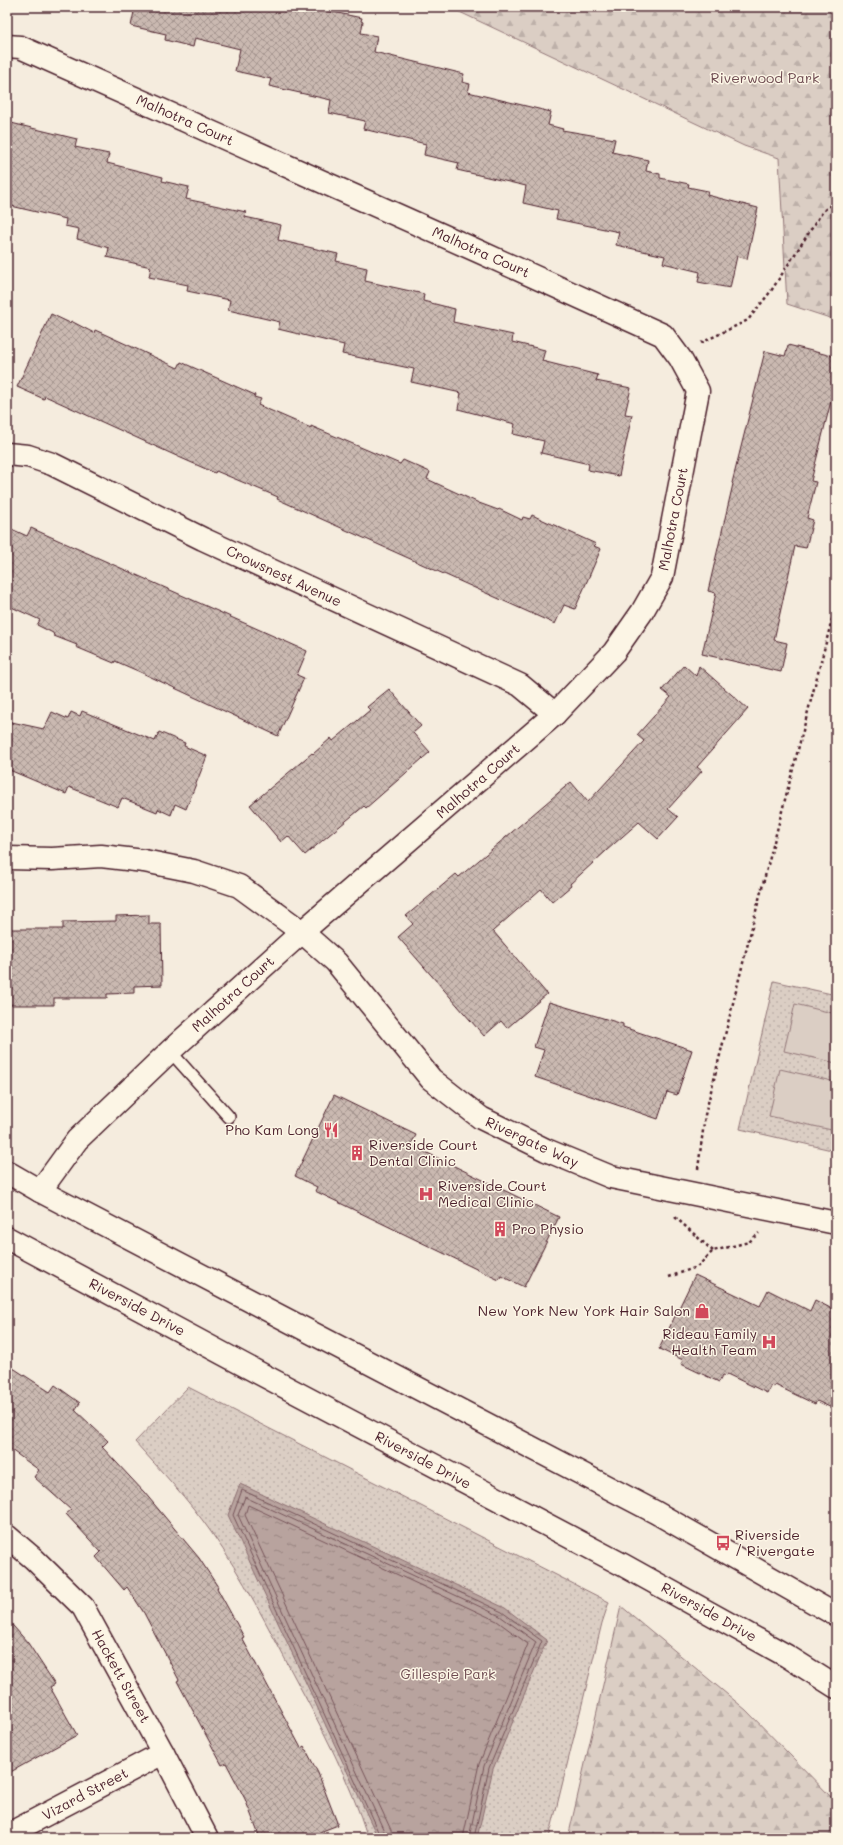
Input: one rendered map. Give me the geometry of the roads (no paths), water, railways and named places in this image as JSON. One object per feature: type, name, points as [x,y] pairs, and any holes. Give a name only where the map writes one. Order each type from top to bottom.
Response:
[{"type":"street","name":"Malhotra Court","points":[[7,46],[20,47],[663,335],[678,354],[698,391],[662,577],[642,612],[614,652],[555,714],[302,932],[170,1050],[77,1140],[40,1191]]},
{"type":"street","name":"Crowsnest Avenue","points":[[7,454],[28,456],[52,464],[203,539],[520,685],[555,714]]},
{"type":"street","points":[[7,858],[52,859],[102,856],[144,861],[194,871],[239,886],[302,932]]},
{"type":"street","name":"Rivergate Way","points":[[302,932],[336,962],[432,1078],[482,1118],[546,1150],[611,1177],[836,1223]]},
{"type":"street","points":[[7,1172],[40,1191],[655,1512],[836,1615]]},
{"type":"street","name":"Riverside Drive","points":[[7,1238],[623,1565],[834,1682]]},
{"type":"street","name":"Hackett Street","points":[[7,1536],[34,1559],[83,1607],[163,1753],[207,1838]]},
{"type":"street","name":"Vizard Street","points":[[7,1835],[163,1753]]},
{"type":"lane","points":[[170,1050],[229,1117]]},
{"type":"water","points":[[240,1484],[505,1608],[547,1640],[493,1769],[477,1838],[378,1838],[228,1515]]},
{"type":"place","name":"Pho Kam Long","points":[[331,1130]]},
{"type":"place","name":"Riverside Court Dental Clinic","points":[[357,1153]]},
{"type":"place","name":"Riverside Court Medical Clinic","points":[[426,1194]]},
{"type":"place","name":"Pro Physio","points":[[500,1229]]},
{"type":"place","name":"New York New York Hair Salon","points":[[702,1311]]},
{"type":"place","name":"Rideau Family Health Team","points":[[769,1342]]},
{"type":"place","name":"Riverside / Rivergate","points":[[723,1543]]},
{"type":"park label","name":"Riverwood Park","points":[[765,78]]},
{"type":"park label","name":"Gillespie Park","points":[[448,1674]]}]
